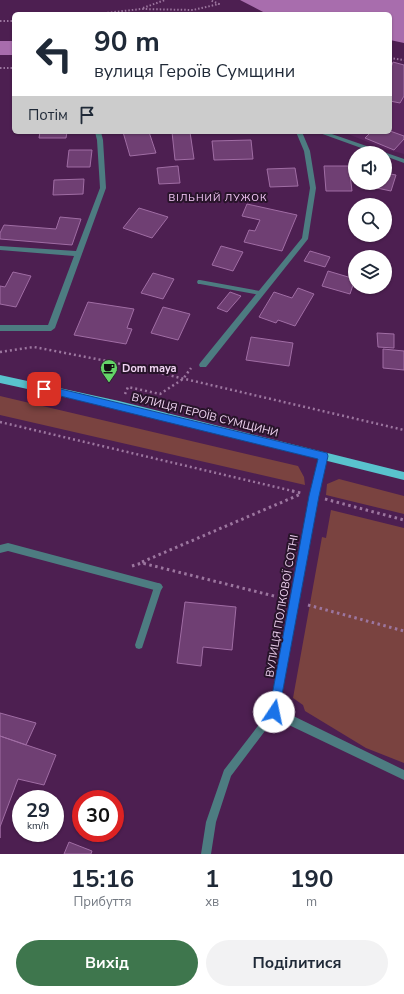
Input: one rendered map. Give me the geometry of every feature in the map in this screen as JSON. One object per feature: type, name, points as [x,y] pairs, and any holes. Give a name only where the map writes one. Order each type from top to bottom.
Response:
[{"type":"main road","name":"ВУЛИЦЯ ГЕРОЇВ СУМЩИНИ","points":[[0,379],[119,405],[404,476]]},
{"type":"street","points":[[0,328],[51,328],[103,188],[98,134]]},
{"type":"street","points":[[203,365],[305,239],[313,188],[307,151],[300,134]]},
{"type":"street","points":[[326,134],[361,146]]},
{"type":"street","points":[[392,157],[404,161]]},
{"type":"street","points":[[0,248],[79,254]]},
{"type":"street","name":"ВУЛИЦЯ ПОЛКОВОЇ СОТНІ","points":[[274,712],[314,496],[323,456]]},
{"type":"street","points":[[0,549],[8,547],[158,587]]},
{"type":"street","points":[[274,712],[404,776]]},
{"type":"lane","points":[[200,282],[260,293]]},
{"type":"lane","points":[[139,645],[158,587]]},
{"type":"lane","points":[[206,854],[211,822],[227,773],[274,712]]},
{"type":"path","points":[[140,9],[165,0]]},
{"type":"path","points":[[114,12],[140,9],[193,10],[219,4],[210,0]]},
{"type":"path","points":[[0,21],[12,21]]},
{"type":"path","points":[[392,58],[404,60]]},
{"type":"path","points":[[0,68],[12,68]]},
{"type":"path","points":[[0,352],[34,347],[112,362],[404,430]]},
{"type":"path","points":[[119,405],[128,387],[160,394],[183,379],[192,367]]},
{"type":"path","points":[[0,422],[314,496],[404,520]]},
{"type":"path","points":[[142,563],[302,494]]},
{"type":"path","points":[[323,609],[404,631]]},
{"type":"shaded area","points":[[240,0],[404,0],[404,43],[392,40],[392,12],[263,12]]},
{"type":"shaded area","points":[[393,62],[404,65],[404,154],[392,151],[392,146],[378,146],[348,134],[392,134]]},
{"type":"shaded area","points":[[0,396],[298,466],[304,477],[305,485],[0,415]]},
{"type":"shaded area","points":[[339,479],[404,496],[404,514],[326,495],[327,484]]},
{"type":"shaded area","points":[[331,510],[404,528],[404,763],[366,748],[305,711],[303,705],[293,698],[322,537],[326,538]]},
{"type":"building","points":[[393,62],[404,65],[404,96],[400,103],[392,101]]},
{"type":"building","points":[[392,132],[404,136],[404,139],[394,150],[392,149],[392,146],[384,146],[365,138],[369,134],[392,134]]},
{"type":"building","points":[[40,134],[67,134],[66,138],[39,138]]},
{"type":"building","points":[[124,134],[150,134],[156,153],[130,156]]},
{"type":"building","points":[[172,134],[190,134],[194,159],[175,160]]},
{"type":"building","points":[[251,140],[253,159],[214,160],[212,141]]},
{"type":"building","points":[[69,150],[92,150],[90,167],[67,167]]},
{"type":"building","points":[[178,166],[180,183],[159,184],[157,168]]},
{"type":"building","points":[[324,166],[348,166],[348,190],[352,191],[326,191]]},
{"type":"building","points":[[295,168],[298,186],[270,187],[267,169]]},
{"type":"building","points":[[392,174],[396,175],[392,188]]},
{"type":"building","points":[[84,179],[83,194],[53,195],[54,180]]},
{"type":"building","points":[[247,204],[297,215],[282,251],[244,242],[249,230],[255,231],[260,220],[242,216]]},
{"type":"building","points":[[139,208],[168,217],[152,238],[123,228]]},
{"type":"building","points":[[60,217],[81,219],[72,245],[0,239],[0,233],[4,225],[56,229]]},
{"type":"building","points":[[221,246],[243,252],[233,271],[212,265]]},
{"type":"building","points":[[310,251],[330,257],[325,267],[304,261]]},
{"type":"building","points":[[328,271],[348,277],[348,293],[322,286]]},
{"type":"building","points":[[13,272],[31,276],[16,307],[0,304],[0,286],[5,287]]},
{"type":"building","points":[[153,273],[174,279],[163,299],[141,293]]},
{"type":"building","points":[[298,288],[314,294],[295,326],[278,320],[276,323],[259,317],[274,292],[292,298]]},
{"type":"building","points":[[230,292],[241,296],[227,312],[217,308]]},
{"type":"building","points":[[88,302],[134,309],[127,328],[132,329],[126,344],[74,335]]},
{"type":"building","points":[[163,307],[190,314],[178,340],[151,333]]},
{"type":"building","points":[[377,333],[394,334],[394,348],[378,347]]},
{"type":"building","points":[[251,337],[293,343],[289,366],[246,360]]},
{"type":"building","points":[[383,349],[404,351],[404,370],[383,368]]},
{"type":"building","points":[[185,602],[236,607],[232,650],[203,647],[201,666],[177,663]]},
{"type":"building","points":[[0,713],[36,723],[26,745],[0,736]]},
{"type":"building","points":[[0,736],[56,755],[44,785],[18,779],[14,790],[12,790],[12,795],[0,827]]},
{"type":"building","points":[[69,842],[92,851],[91,854],[64,854]]},
{"type":"waterway","points":[[0,48],[12,48]]},
{"type":"place","name":"Dom maya","points":[[109,383]]},
{"type":"district","name":"ВІЛЬНИЙ ЛУЖОК","points":[[218,198]]},
{"type":"route","points":[[44,389],[119,405],[323,456],[314,496],[274,712]]}]
